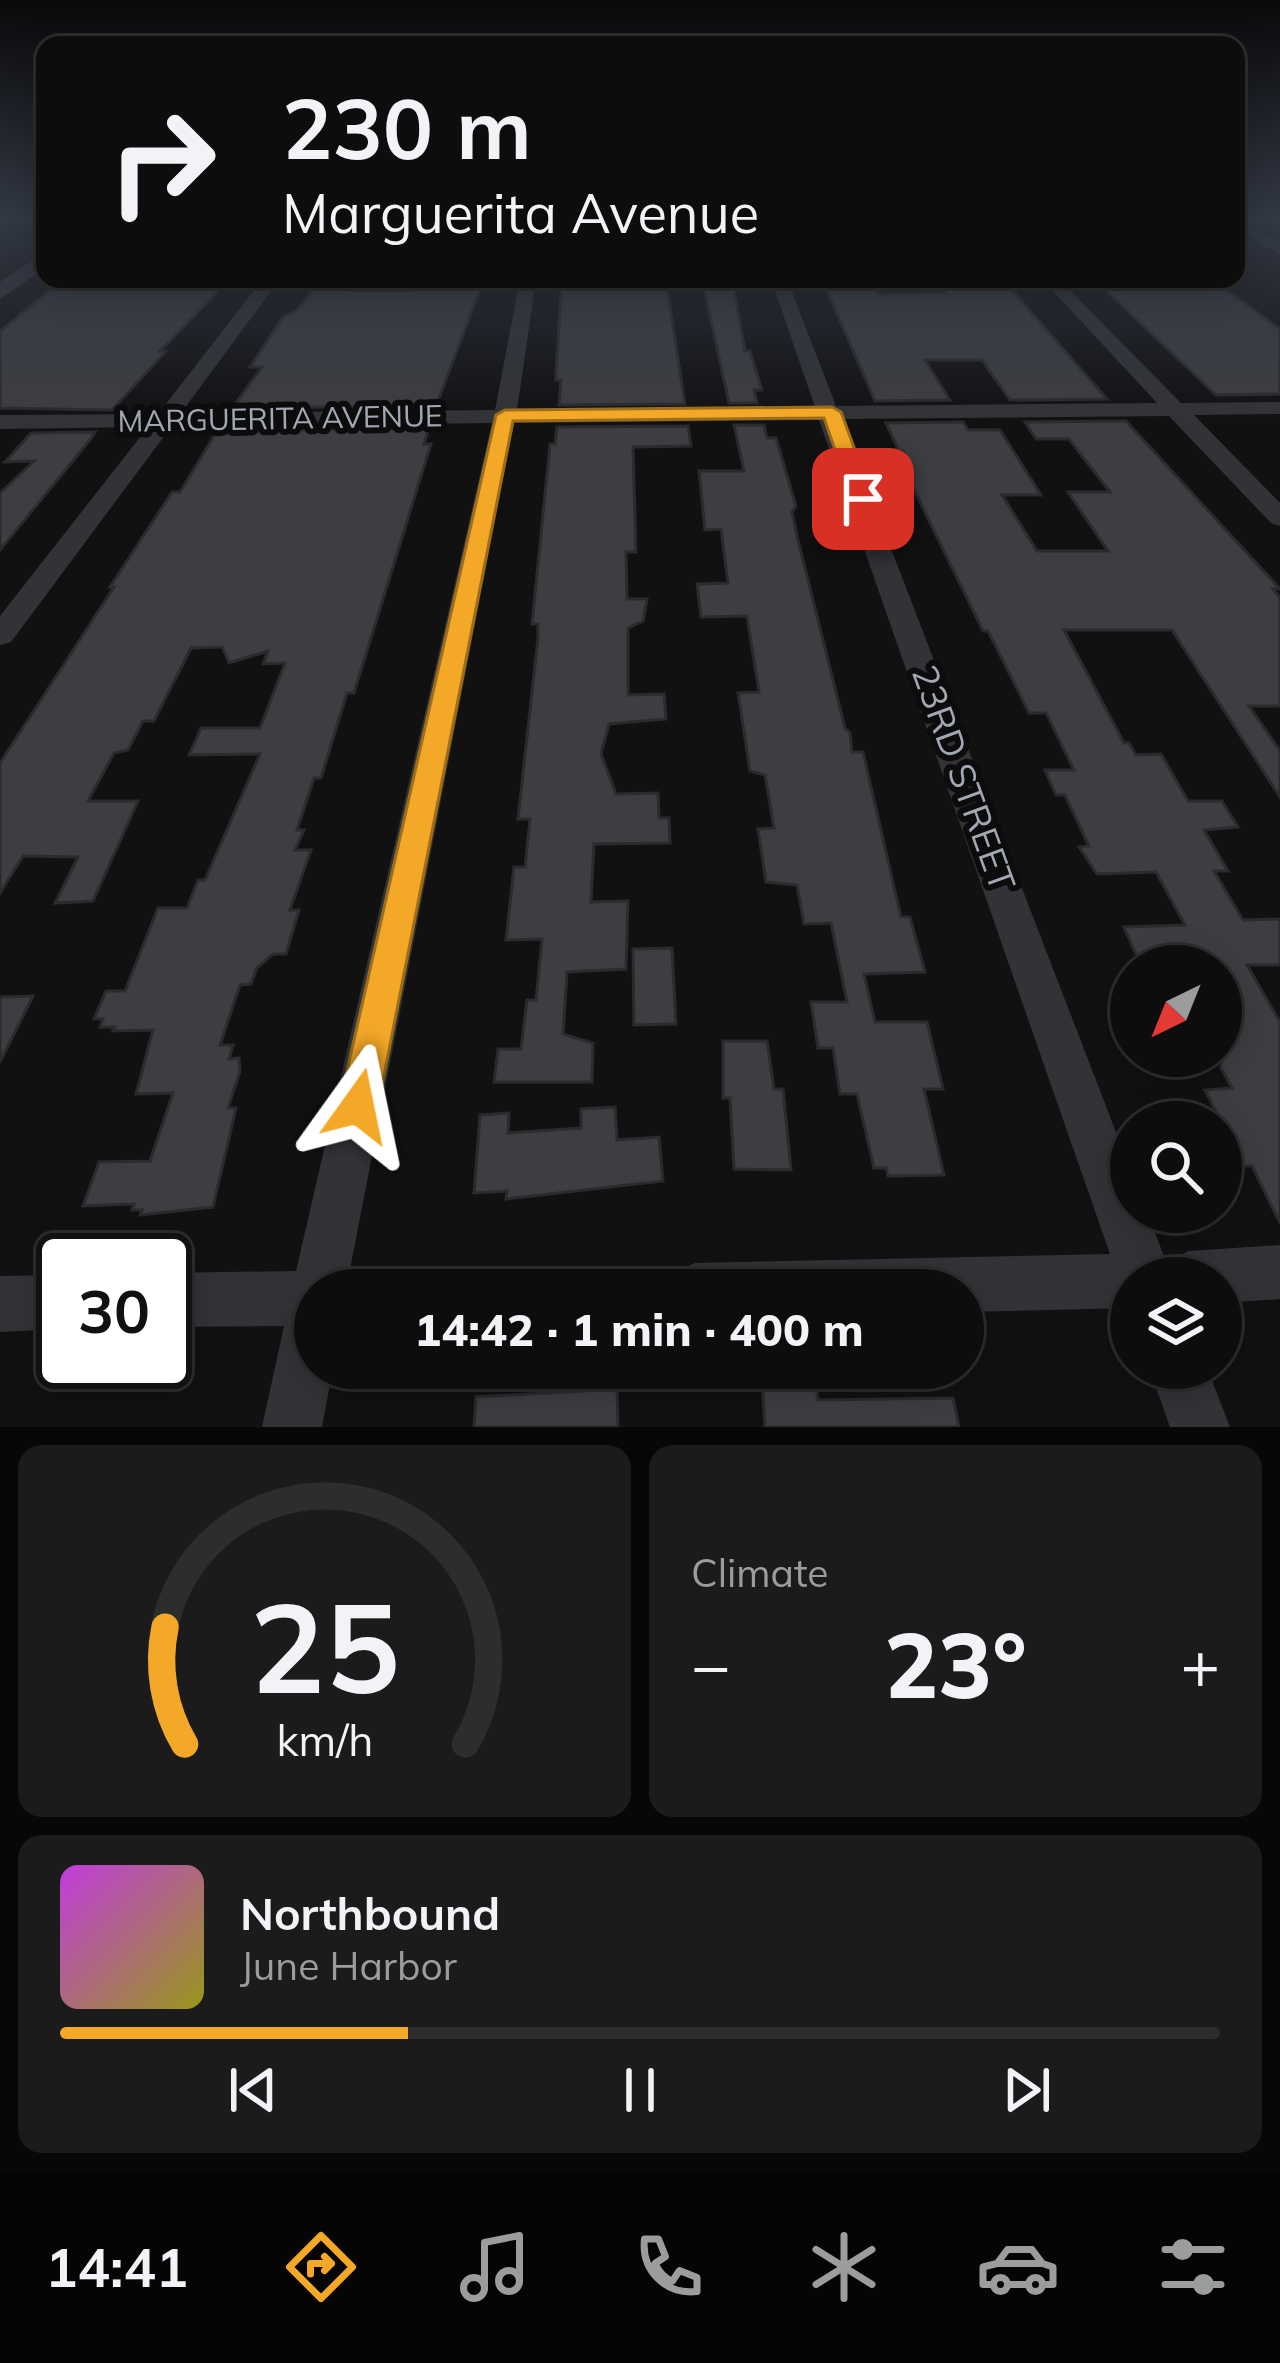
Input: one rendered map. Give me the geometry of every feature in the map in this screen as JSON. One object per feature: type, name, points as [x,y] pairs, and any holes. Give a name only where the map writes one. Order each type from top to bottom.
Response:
[{"type":"street","points":[[0,636],[265,288]]},
{"type":"street","points":[[322,1269],[505,415],[526,288]]},
{"type":"street","name":"23RD STREET","points":[[783,288],[832,412],[1137,1257]]},
{"type":"street","points":[[1058,288],[1280,518]]},
{"type":"street","name":"MARGUERITA AVENUE","points":[[0,422],[1280,408]]},
{"type":"street","points":[[1242,1274],[1280,1272]]},
{"type":"street","points":[[984,1284],[1110,1281]]},
{"type":"street","points":[[192,1299],[294,1295]]},
{"type":"street","points":[[0,1304],[36,1303]]},
{"type":"street","points":[[292,1427],[300,1389]]},
{"type":"street","points":[[1186,1389],[1200,1427]]},
{"type":"building","points":[[53,288],[221,288],[112,410],[0,408],[0,331]]},
{"type":"building","points":[[315,288],[481,288],[436,406],[232,408],[262,367],[250,367],[283,317],[296,311]]},
{"type":"building","points":[[561,288],[667,288],[685,404],[559,405],[561,380],[556,380]]},
{"type":"building","points":[[704,288],[734,288],[745,351],[750,351],[762,390],[754,390],[757,403],[729,403]]},
{"type":"building","points":[[826,288],[874,288],[879,294],[1010,288],[1107,399],[1010,400],[982,360],[925,360],[950,400],[875,401]]},
{"type":"building","points":[[1103,288],[1224,288],[1280,329],[1280,394],[1216,395]]},
{"type":"building","points":[[1126,421],[1280,589],[1273,589],[1280,598],[1280,706],[1249,706],[1280,751],[1280,797],[1172,630],[1064,630],[1124,743],[1136,755],[1161,754],[1188,801],[1222,801],[1238,827],[1204,830],[1228,871],[1214,871],[1243,920],[1280,919],[1280,965],[1247,965],[1280,1022],[1280,1223],[1252,1166],[1242,1164],[1242,1101],[1210,1101],[1205,1090],[1232,1088],[1226,1077],[1242,1077],[1242,945],[1132,945],[1124,927],[1185,925],[1156,872],[1097,874],[1079,847],[1089,846],[1065,795],[1056,795],[1045,770],[1074,770],[1046,713],[1029,713],[988,631],[983,631],[886,423],[963,422],[968,430],[1000,430],[1041,495],[1002,495],[1037,551],[1108,551],[1068,492],[1110,492],[1069,439],[1036,439],[1025,422]]},
{"type":"building","points":[[734,425],[764,425],[767,438],[776,438],[796,506],[792,512],[798,540],[845,728],[852,752],[863,752],[901,917],[910,917],[925,972],[864,974],[875,1022],[927,1022],[943,1089],[924,1089],[944,1175],[888,1176],[886,1168],[874,1168],[857,1094],[840,1094],[833,1048],[818,1048],[811,1002],[847,1002],[831,923],[804,924],[797,885],[766,882],[758,829],[774,828],[765,775],[750,771],[738,693],[759,692],[747,616],[701,617],[697,584],[728,583],[721,529],[705,530],[699,471],[744,471]]},
{"type":"building","points":[[688,426],[691,446],[633,447],[636,552],[626,552],[627,599],[647,599],[643,621],[628,628],[628,695],[664,694],[666,719],[609,724],[601,754],[616,794],[658,793],[659,818],[669,818],[670,843],[594,844],[591,902],[628,901],[626,969],[567,972],[563,1034],[593,1043],[592,1082],[494,1082],[498,1049],[521,1049],[527,1000],[536,1000],[542,939],[506,940],[514,867],[525,867],[530,819],[518,819],[538,638],[538,624],[532,624],[550,444],[555,444],[557,427]]},
{"type":"building","points":[[429,428],[424,444],[431,444],[354,693],[347,693],[321,778],[314,778],[297,830],[304,830],[295,850],[311,850],[290,910],[299,910],[286,954],[273,954],[257,968],[251,984],[240,985],[220,1045],[233,1045],[229,1059],[239,1058],[240,1071],[228,1108],[236,1108],[213,1207],[140,1215],[142,1210],[132,1210],[134,1204],[83,1206],[99,1162],[150,1161],[173,1093],[136,1094],[153,1030],[113,1031],[115,1027],[100,1027],[103,1019],[94,1019],[106,991],[125,991],[158,908],[187,908],[198,880],[205,880],[260,754],[189,755],[201,728],[260,728],[285,663],[263,664],[268,651],[229,663],[222,647],[191,648],[154,721],[143,721],[128,750],[114,753],[88,801],[138,801],[93,901],[55,903],[78,857],[23,856],[0,893],[0,763],[172,492],[180,492],[217,431]]},
{"type":"building","points":[[95,432],[0,550],[0,493],[34,461],[5,462],[31,433]]},
{"type":"building","points":[[672,948],[676,1024],[634,1025],[633,949]]},
{"type":"building","points":[[33,996],[0,1062],[0,997]]},
{"type":"building","points":[[723,1041],[767,1041],[774,1089],[783,1089],[791,1170],[734,1169],[730,1098],[723,1098]]},
{"type":"building","points":[[615,1107],[617,1140],[659,1137],[663,1181],[506,1199],[507,1191],[474,1193],[480,1115],[509,1113],[508,1133],[581,1128],[581,1109]]},
{"type":"building","points":[[617,1389],[618,1427],[474,1427],[476,1397]]},
{"type":"building","points":[[763,1389],[816,1389],[818,1400],[953,1398],[959,1427],[765,1427]]},
{"type":"route","points":[[358,1106],[505,415],[832,412],[863,499]]}]
